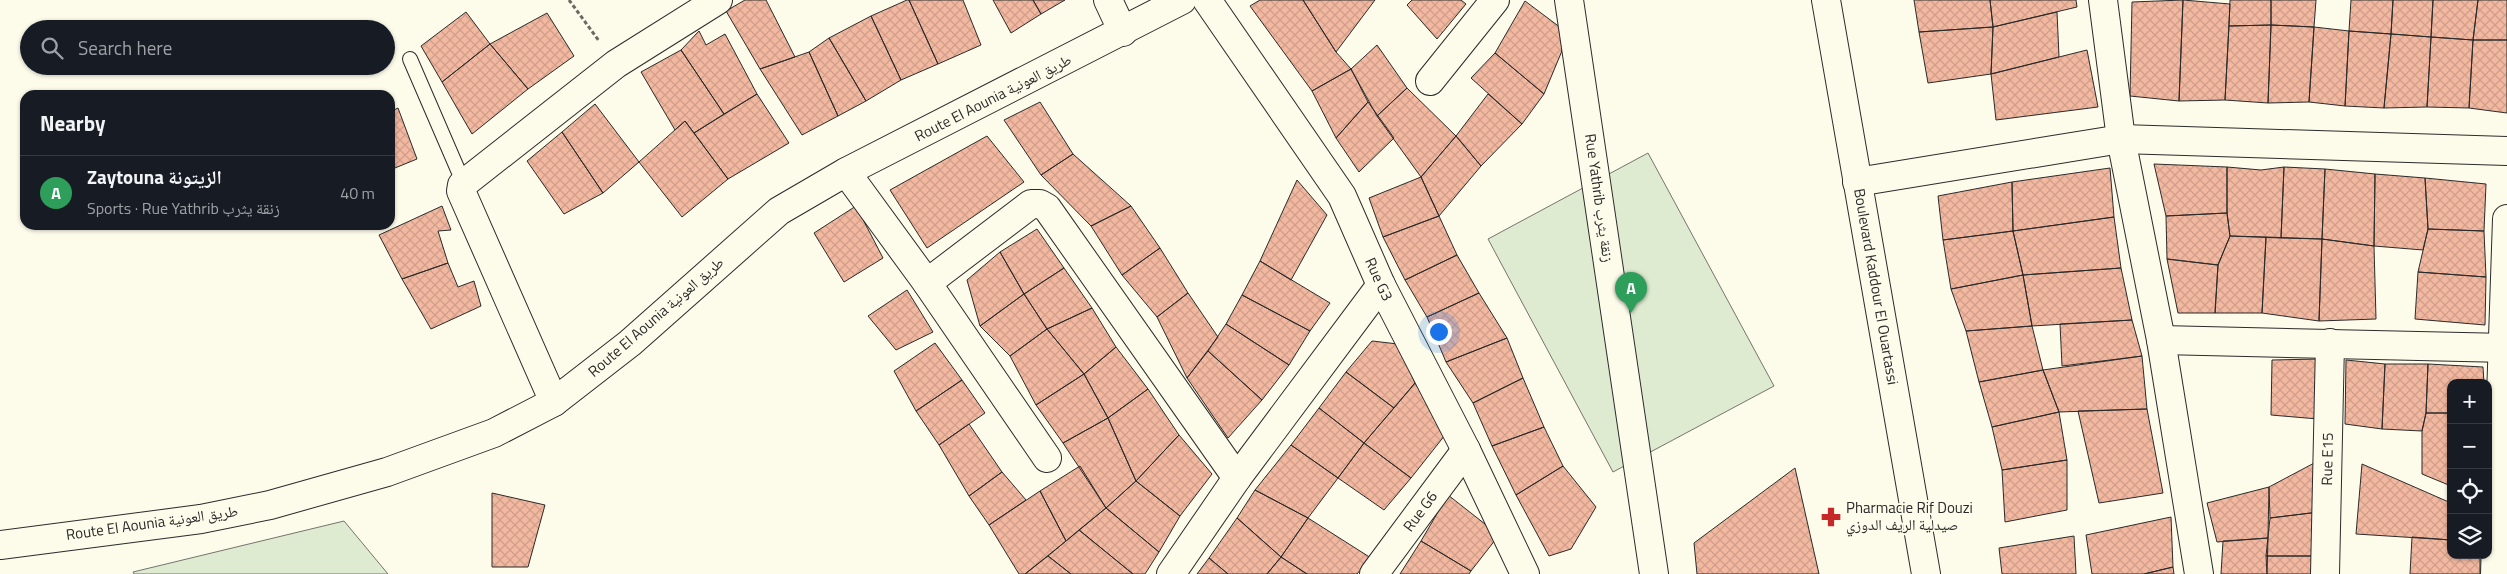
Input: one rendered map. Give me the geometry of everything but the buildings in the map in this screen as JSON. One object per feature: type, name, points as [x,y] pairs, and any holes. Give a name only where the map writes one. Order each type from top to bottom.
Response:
[{"type":"street","points":[[554,402],[461,191],[464,184],[616,64],[718,0]]},
{"type":"street","points":[[1108,0],[1123,32]]},
{"type":"street","name":"Route El Aounia طريق العونية","points":[[0,545],[201,519],[270,504],[396,468],[494,433],[554,402],[630,343],[780,211],[846,172],[1123,32],[1182,0]]},
{"type":"street","name":"Rue G3","points":[[1208,0],[1342,196],[1381,285],[1466,450],[1525,574]]},
{"type":"street","points":[[1430,81],[1495,0]]},
{"type":"street","name":"Rue Yathrib زنقة يثرب","points":[[1569,0],[1654,574]]},
{"type":"street","name":"Boulevard Kaddour El Ouartassi","points":[[1826,0],[1926,574]]},
{"type":"street","points":[[2103,0],[2121,139],[2161,340],[2199,574]]},
{"type":"street","points":[[1857,182],[2121,139],[2507,151]]},
{"type":"street","points":[[846,172],[927,283],[1046,458]]},
{"type":"street","points":[[927,283],[1031,204],[1040,204],[1046,208],[1237,478]]},
{"type":"street","points":[[2495,574],[2505,348],[2507,219]]},
{"type":"street","points":[[1171,574],[1237,478],[1381,285]]},
{"type":"street","points":[[2161,340],[2505,348]]},
{"type":"street","name":"Rue E15","points":[[2325,574],[2330,343]]},
{"type":"street","name":"Rue G6","points":[[1374,574],[1466,450]]},
{"type":"lane","points":[[410,59],[464,184]]},
{"type":"path","points":[[569,0],[616,64]]},
{"type":"green space","points":[[1648,153],[1774,386],[1613,472],[1488,239]]},
{"type":"green space","points":[[344,521],[388,574],[134,574],[133,572]]},
{"type":"place","name":"Zaytouna الزيتونة","points":[[1631,313]]},
{"type":"place","name":"Pharmacie Rif Douzi صيدلية الريف الدوزي","points":[[1831,517]]}]
